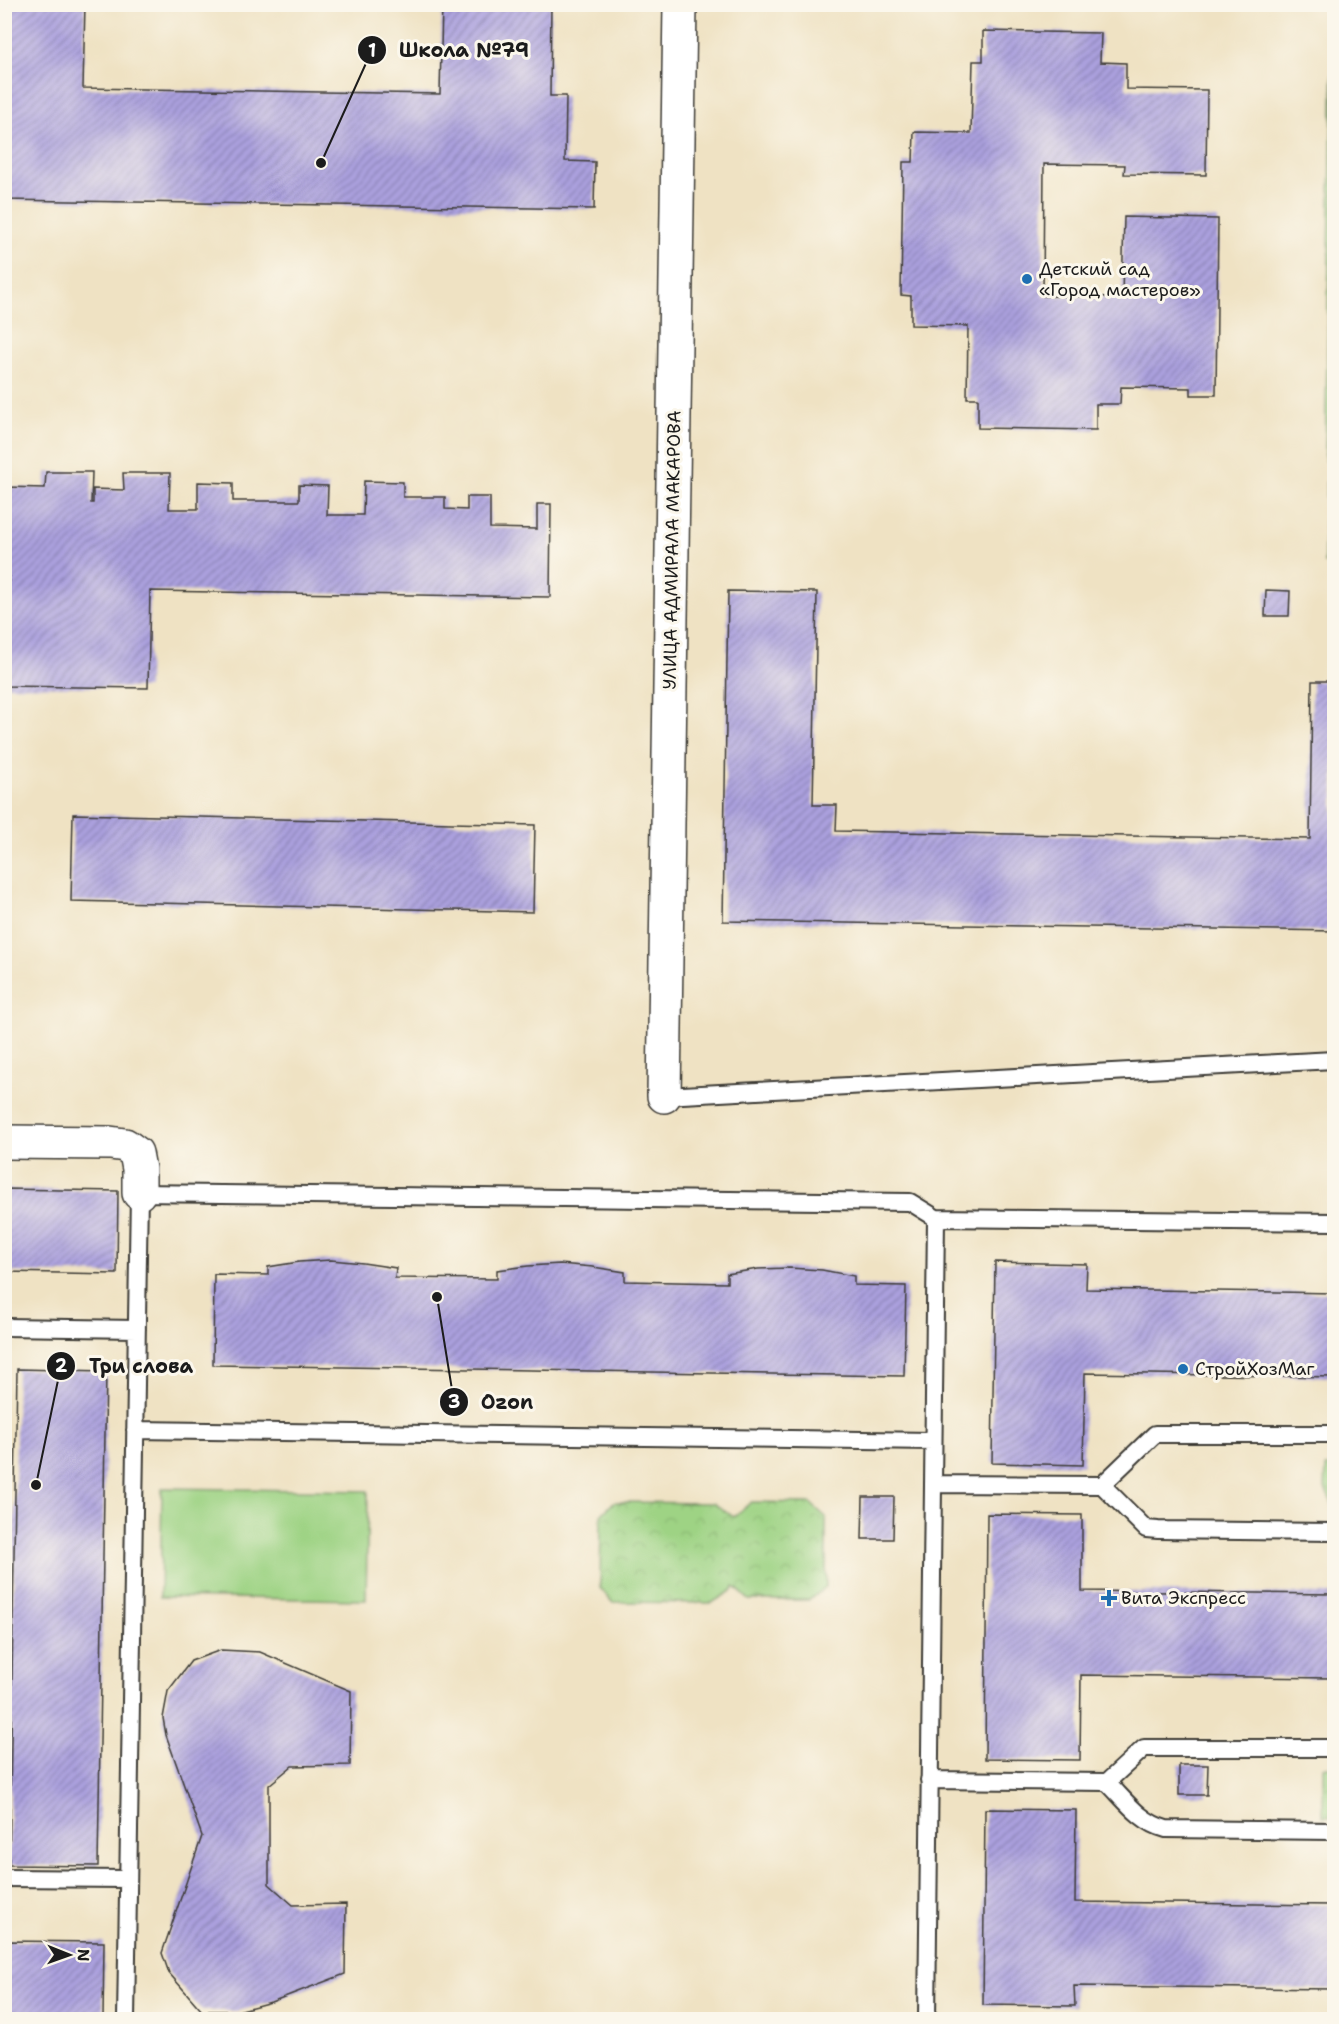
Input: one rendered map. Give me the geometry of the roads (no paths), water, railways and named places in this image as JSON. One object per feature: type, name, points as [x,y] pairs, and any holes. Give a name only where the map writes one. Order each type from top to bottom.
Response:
[{"type":"street","name":"УЛИЦА АДМИРАЛА МАКАРОВА","points":[[664,1096],[680,4]]},
{"type":"street","points":[[4,1142],[125,1145],[136,1153],[139,1193]]},
{"type":"lane","points":[[664,1096],[1335,1060]]},
{"type":"lane","points":[[126,2019],[139,1193],[910,1202],[936,1218],[1335,1222]]},
{"type":"lane","points":[[927,2019],[936,1218]]},
{"type":"lane","points":[[4,1327],[137,1329]]},
{"type":"lane","points":[[135,1430],[933,1441]]},
{"type":"lane","points":[[1102,1485],[1155,1434],[1167,1432],[1335,1434]]},
{"type":"lane","points":[[933,1484],[1102,1485],[1146,1528],[1335,1532]]},
{"type":"lane","points":[[929,1780],[1107,1782],[1144,1748],[1335,1748]]},
{"type":"lane","points":[[1107,1782],[1144,1820],[1166,1829],[1335,1831]]},
{"type":"lane","points":[[4,1878],[128,1879]]},
{"type":"place","name":"Школа №79","points":[[321,163]]},
{"type":"place","name":"Детский сад «Город мастеров»","points":[[1027,279]]},
{"type":"place","name":"Ozon","points":[[437,1297]]},
{"type":"place","name":"СтройХозМаг","points":[[1183,1369]]},
{"type":"place","name":"Три слова","points":[[36,1485]]},
{"type":"place","name":"Вита Экспресс","points":[[1109,1598]]}]
